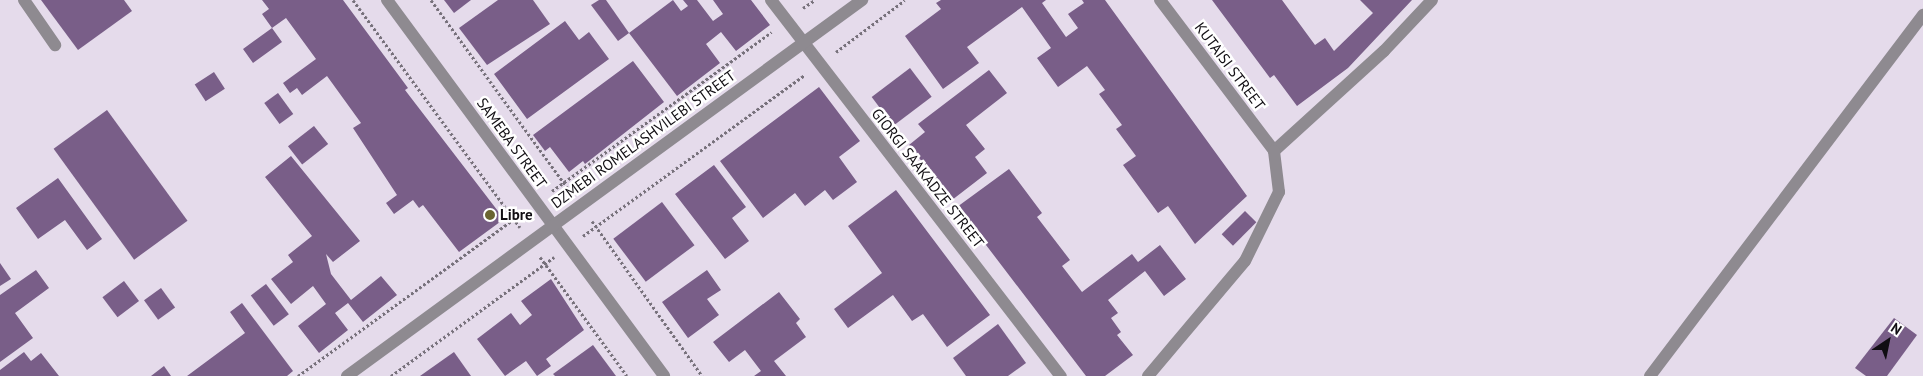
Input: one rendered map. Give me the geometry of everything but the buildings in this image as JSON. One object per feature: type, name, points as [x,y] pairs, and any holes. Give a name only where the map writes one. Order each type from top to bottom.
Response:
[{"type":"street","points":[[24,0],[55,45]]},
{"type":"street","name":"SAMEBA STREET","points":[[388,0],[664,376]]},
{"type":"street","name":"GIORGI SAAKADZE STREET","points":[[771,0],[1061,376]]},
{"type":"street","name":"DZMEBI ROMELASHVILEBI STREET","points":[[347,376],[862,0]]},
{"type":"street","name":"KUTAISI STREET","points":[[1160,0],[1274,151]]},
{"type":"street","points":[[1148,376],[1245,261],[1279,192],[1274,151],[1384,51],[1432,0]]},
{"type":"street","points":[[1650,376],[1923,15]]},
{"type":"path","points":[[353,0],[627,376]]},
{"type":"path","points":[[431,0],[702,376]]},
{"type":"path","points":[[298,376],[815,0]]},
{"type":"path","points":[[391,376],[905,0]]},
{"type":"place","name":"Libre","points":[[490,215]]}]
